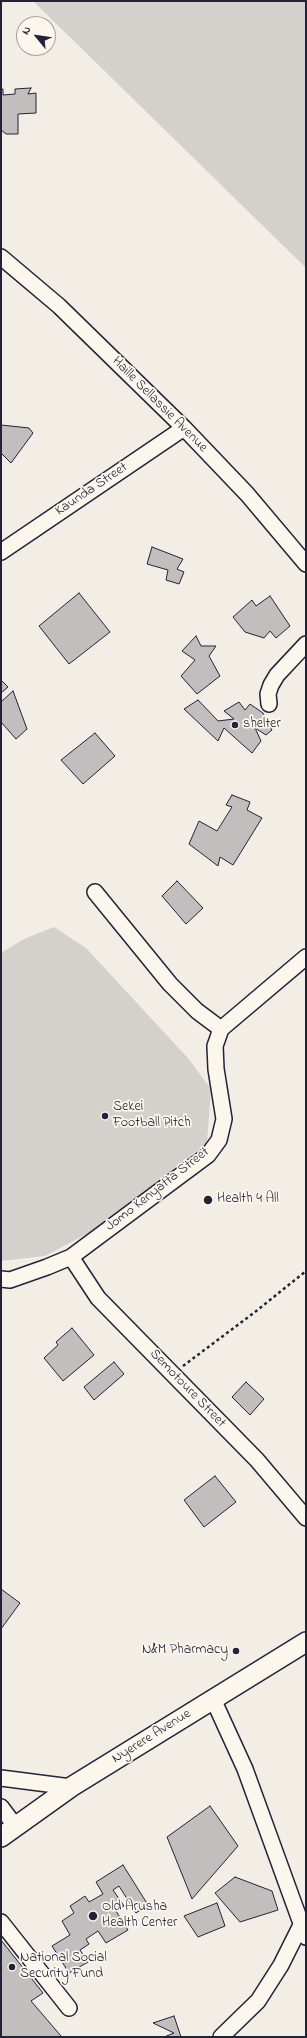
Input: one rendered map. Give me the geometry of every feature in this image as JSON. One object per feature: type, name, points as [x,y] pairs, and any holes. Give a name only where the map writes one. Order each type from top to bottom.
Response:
[{"type":"main road","name":"Nyerere Avenue","points":[[1,1838],[71,1788],[306,1642]]},
{"type":"street","name":"Haille Sellassie Avenue","points":[[1,257],[59,306],[184,428],[252,499],[306,564]]},
{"type":"street","name":"Kaunda Street","points":[[1,552],[184,428]]},
{"type":"street","points":[[269,704],[268,694],[270,685],[277,675],[306,644]]},
{"type":"street","points":[[95,892],[170,984],[197,1011],[221,1029],[306,957]]},
{"type":"street","name":"Jomo Kenyatta Street","points":[[1,1279],[10,1280],[47,1268],[71,1257],[208,1155],[219,1140],[224,1119],[216,1069],[215,1046],[221,1029]]},
{"type":"street","name":"Semotoure Street","points":[[71,1257],[98,1298],[257,1460],[306,1518]]},
{"type":"street","points":[[213,1699],[245,1769],[304,1931],[258,2001],[221,2037]]},
{"type":"street","points":[[1,1778],[71,1788]]},
{"type":"street","points":[[1,1807],[16,1826]]},
{"type":"street","points":[[1,1922],[69,2008]]},
{"type":"path","points":[[173,1373],[255,1312],[306,1270]]},
{"type":"shaded area","points":[[33,1],[306,1],[306,268],[56,23],[56,16],[48,16]]},
{"type":"shaded area","name":"Sekei Football Pitch","points":[[54,927],[86,948],[187,1057],[211,1089],[207,1143],[100,1227],[45,1256],[1,1261],[1,953],[24,939]]},
{"type":"building","points":[[31,88],[28,94],[36,93],[36,113],[18,114],[18,134],[6,134],[1,130],[1,89],[3,89],[3,95],[15,94],[15,89]]},
{"type":"building","points":[[1,425],[29,428],[33,433],[11,463],[1,453]]},
{"type":"building","points":[[152,547],[183,559],[177,569],[184,572],[179,584],[166,580],[168,570],[147,564]]},
{"type":"building","points":[[79,593],[110,632],[69,664],[39,626]]},
{"type":"building","points":[[270,596],[290,626],[276,638],[270,631],[264,638],[245,632],[233,617],[252,600],[256,606]]},
{"type":"building","points":[[196,636],[201,646],[216,646],[209,656],[220,676],[197,694],[181,676],[195,660],[182,651]]},
{"type":"building","points":[[1,680],[8,687],[1,693]]},
{"type":"building","points":[[13,691],[27,729],[16,739],[1,722],[1,702]]},
{"type":"building","name":"shelter","points":[[198,700],[218,721],[234,719],[224,711],[239,702],[245,710],[250,704],[263,713],[272,730],[266,735],[255,728],[261,741],[252,753],[224,728],[218,741],[184,709]]},
{"type":"building","points":[[95,733],[115,756],[83,784],[61,760]]},
{"type":"building","points":[[232,795],[250,802],[247,810],[262,818],[233,865],[220,857],[218,866],[189,844],[199,821],[217,831],[232,807],[226,805]]},
{"type":"building","points":[[177,881],[203,908],[186,924],[162,896]]},
{"type":"building","points":[[72,1328],[94,1355],[63,1381],[44,1358],[58,1345],[56,1342]]},
{"type":"building","points":[[114,1362],[124,1374],[94,1400],[84,1387]]},
{"type":"building","points":[[246,1382],[264,1399],[250,1415],[232,1397]]},
{"type":"building","points":[[215,1476],[236,1502],[204,1527],[184,1500]]},
{"type":"building","points":[[1,1589],[20,1603],[1,1629]]},
{"type":"building","points":[[210,1806],[238,1846],[192,1899],[167,1837]]},
{"type":"building","points":[[123,1865],[148,1905],[136,1913],[119,1886],[113,1890],[124,1906],[116,1911],[128,1930],[106,1943],[98,1931],[86,1939],[89,1944],[80,1950],[88,1962],[69,1973],[52,1946],[70,1935],[62,1921],[74,1913],[70,1906],[85,1896],[89,1902],[103,1894],[96,1882]]},
{"type":"building","points":[[235,1877],[272,1891],[278,1910],[240,1922],[215,1893]]},
{"type":"building","points":[[217,1903],[225,1926],[198,1937],[184,1916]]},
{"type":"building","name":"National Social Security Fund","points":[[1,1940],[43,1993],[31,2001],[61,2036],[1,2037]]},
{"type":"building","points":[[174,2016],[181,2037],[164,2037],[174,2033],[153,2023]]},
{"type":"place","name":"shelter","points":[[235,725]]},
{"type":"place","name":"Sekei Football Pitch","points":[[105,1116]]},
{"type":"place","name":"Health 4 All","points":[[208,1200]]},
{"type":"place","name":"N&M Pharmacy","points":[[236,1651]]},
{"type":"place","name":"Old Arusha Health Center","points":[[93,1916]]},
{"type":"place","name":"National Social Security Fund","points":[[12,1967]]}]
